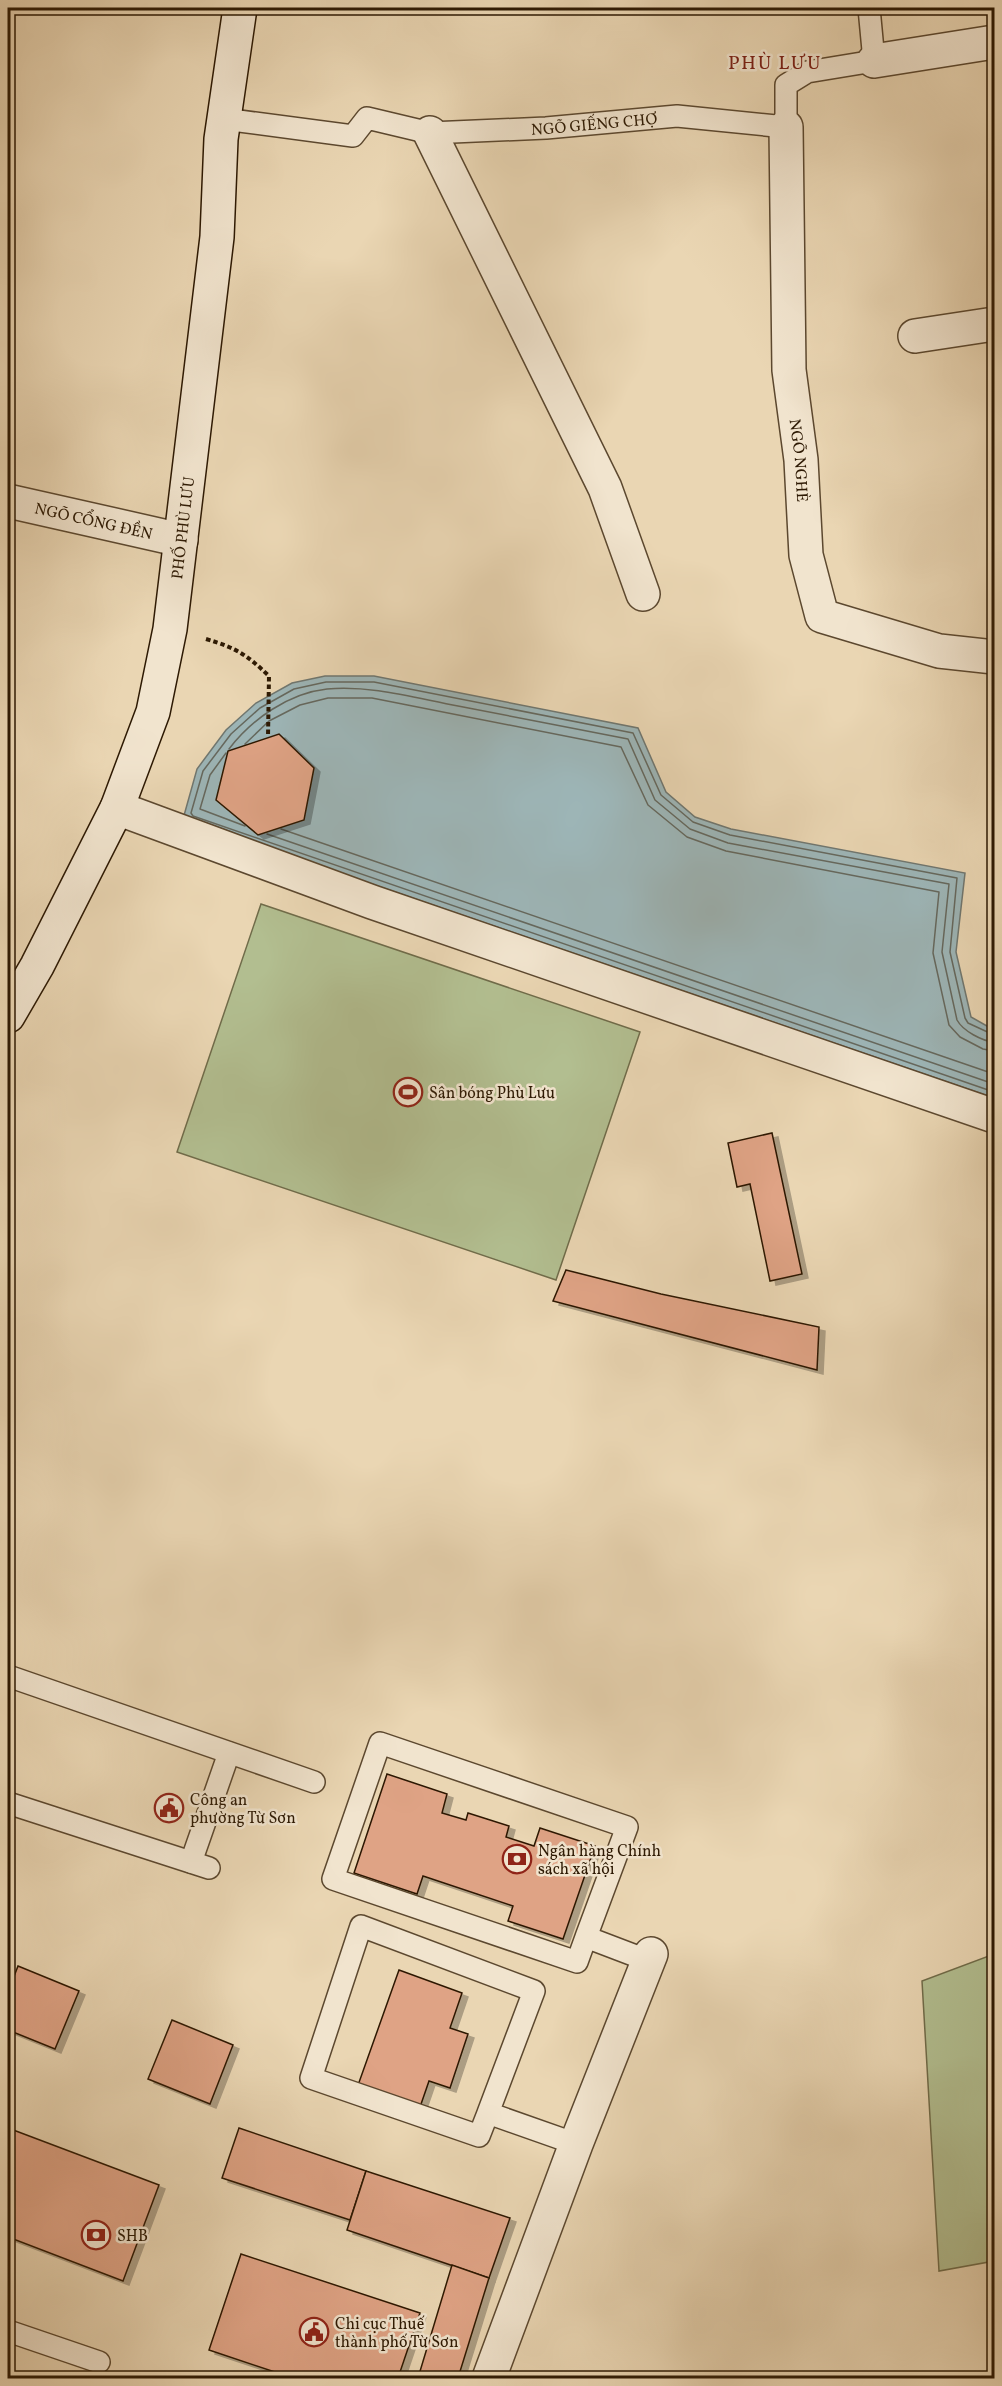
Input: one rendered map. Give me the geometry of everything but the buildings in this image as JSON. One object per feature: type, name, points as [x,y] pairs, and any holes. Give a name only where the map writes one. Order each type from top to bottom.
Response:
[{"type":"street","name":"PHỐ PHÙ LƯU","points":[[8,1016],[37,966],[117,808],[153,712],[170,629],[181,540],[217,237],[224,119],[240,8]]},
{"type":"street","points":[[874,61],[994,42]]},
{"type":"street","name":"NGÕ NGHÈ","points":[[786,127],[789,370],[801,460],[806,555],[822,616],[939,651],[994,657]]},
{"type":"street","points":[[430,133],[605,488],[643,594]]},
{"type":"street","points":[[915,336],[994,324]]},
{"type":"street","name":"NGÕ CỔNG ĐỀN","points":[[8,501],[181,540]]},
{"type":"street","points":[[117,808],[372,902],[994,1116]]},
{"type":"street","points":[[489,2379],[576,2144],[650,1957]]},
{"type":"lane","points":[[786,127],[786,85],[807,72],[874,61],[869,8]]},
{"type":"lane","name":"NGÕ GIẾNG CHỢ","points":[[224,119],[353,136],[367,118],[430,133],[546,128],[677,116],[786,127]]},
{"type":"lane","points":[[8,1676],[314,1782]]},
{"type":"lane","points":[[380,1743],[627,1827],[586,1937],[577,1962],[333,1878],[380,1743]]},
{"type":"lane","points":[[8,1803],[200,1865],[229,1753]]},
{"type":"lane","points":[[361,1926],[534,1991],[488,2114],[479,2136],[311,2078],[361,1926]]},
{"type":"lane","points":[[586,1937],[650,1957]]},
{"type":"lane","points":[[488,2114],[576,2144]]},
{"type":"lane","points":[[8,2331],[99,2362]]},
{"type":"path","points":[[170,629],[234,647],[269,676],[267,737]]},
{"type":"green space","name":"Sân bóng Phù Lưu","points":[[261,904],[640,1032],[556,1280],[177,1152]]},
{"type":"green space","points":[[994,1954],[994,2261],[939,2271],[922,1981]]},
{"type":"water","points":[[325,676],[374,676],[638,728],[666,792],[695,817],[731,829],[965,873],[956,952],[971,1017],[994,1030],[994,1098],[183,819],[197,769],[226,730],[256,703],[292,683]]},
{"type":"place","name":"Sân bóng Phù Lưu","points":[[408,1092]]},
{"type":"place","name":"Công an phường Từ Sơn","points":[[169,1808]]},
{"type":"place","name":"Ngân hàng Chính sách xã hội","points":[[517,1859]]},
{"type":"place","name":"SHB","points":[[96,2235]]},
{"type":"place","name":"Chi cục Thuế thành phố Từ Sơn","points":[[314,2332]]},
{"type":"district","name":"PHÙ LƯU","points":[[775,62]]}]
